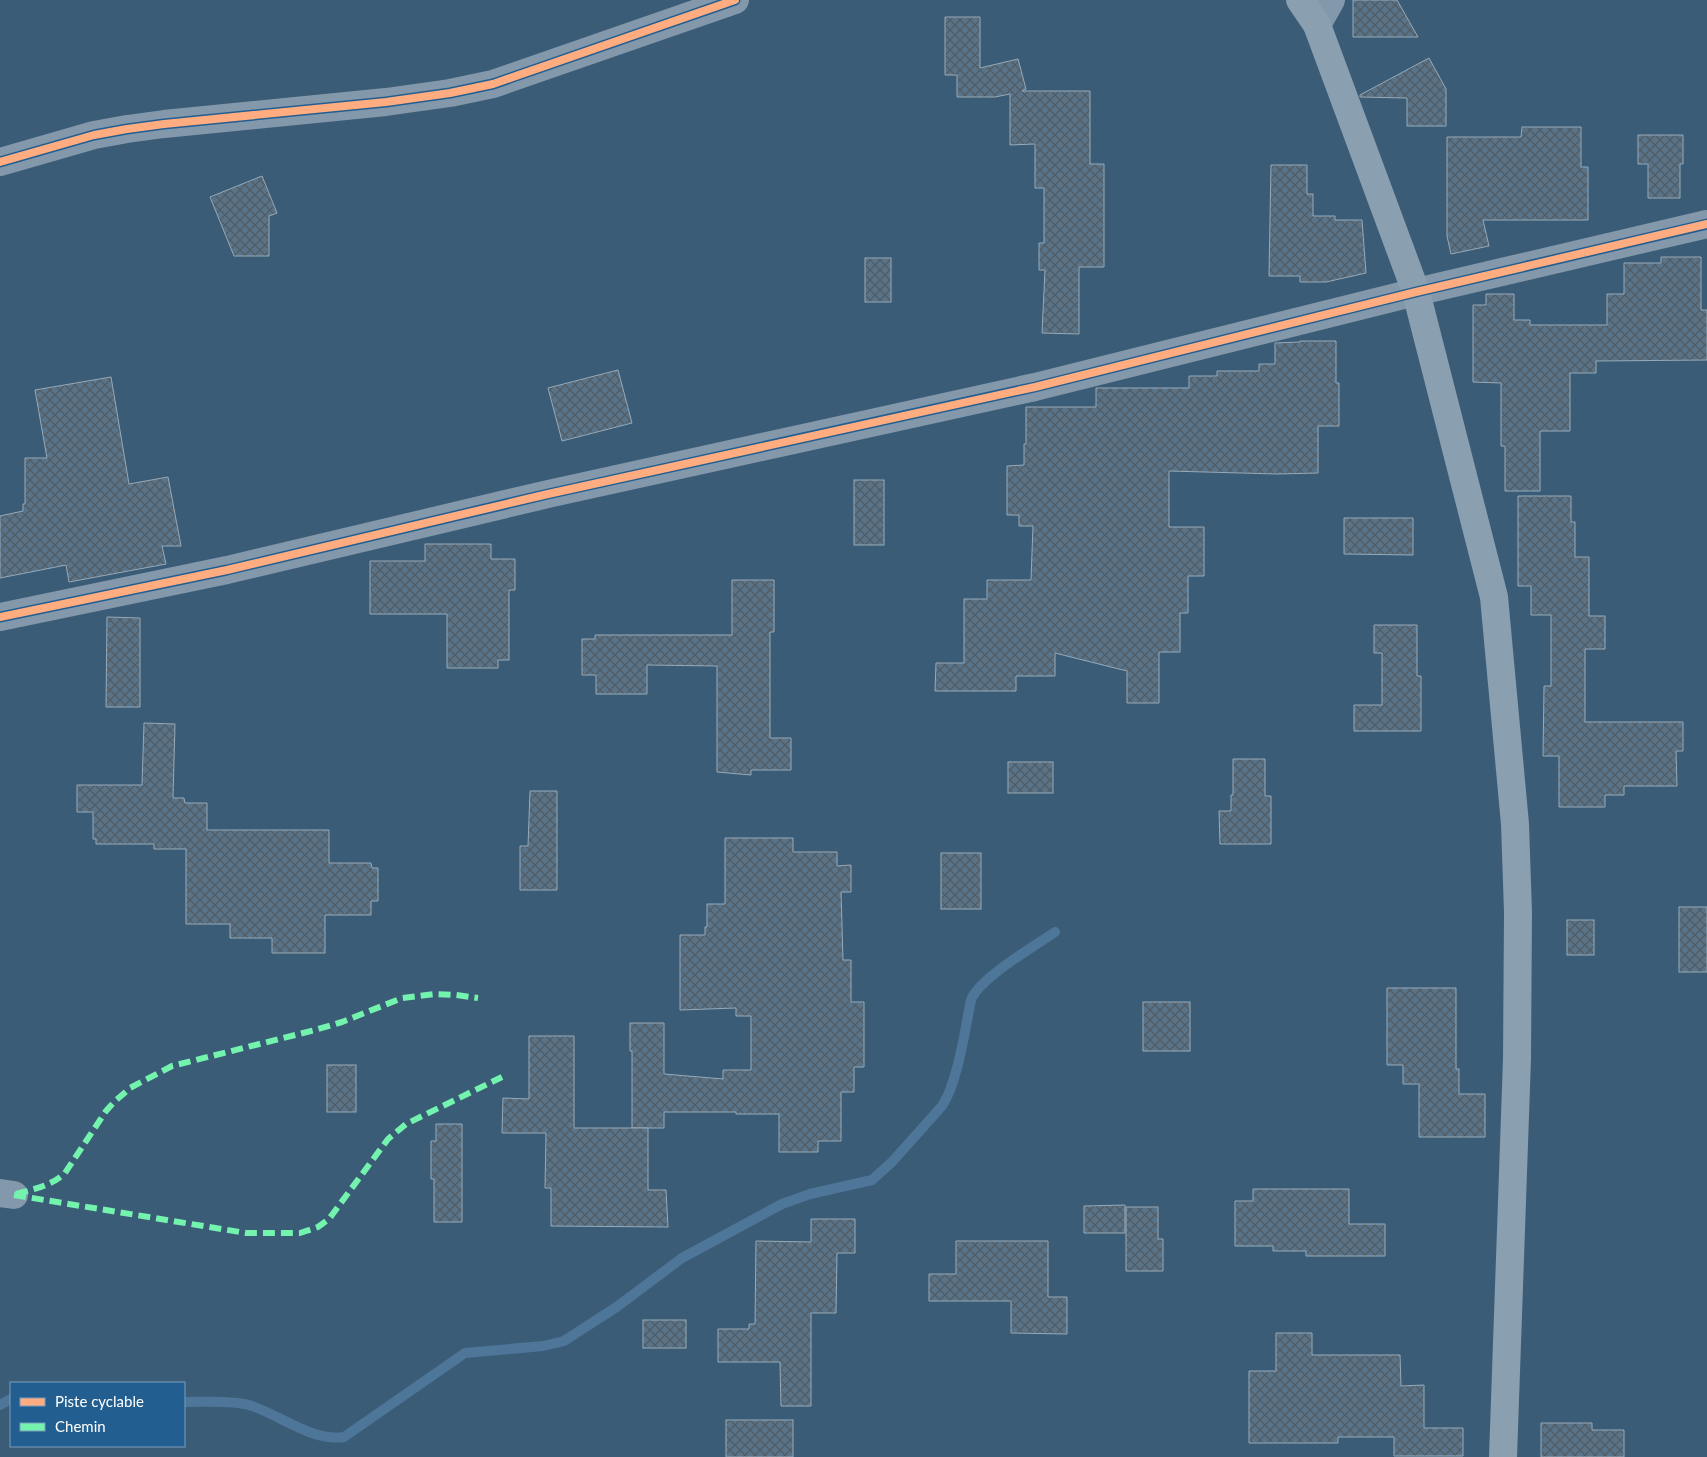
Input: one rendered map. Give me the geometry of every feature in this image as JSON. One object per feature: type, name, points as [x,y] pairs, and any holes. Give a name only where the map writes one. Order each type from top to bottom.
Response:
[{"type":"main road","points":[[1300,0],[1317,25],[1416,292],[1494,597],[1516,824],[1518,912],[1517,1059],[1503,1457]]},
{"type":"street","points":[[0,162],[94,135],[126,129],[386,102],[450,93],[493,84],[735,0]]},
{"type":"street","points":[[1317,25],[1331,0]]},
{"type":"street","points":[[0,617],[226,570],[548,494],[1035,387],[1416,292],[1707,224]]},
{"type":"building","points":[[1353,0],[1397,0],[1418,37],[1353,37]]},
{"type":"building","points":[[945,17],[980,17],[980,68],[1018,59],[1026,89],[1022,91],[1090,91],[1090,164],[1104,164],[1104,267],[1079,267],[1079,334],[1042,333],[1045,270],[1039,270],[1039,243],[1044,243],[1044,188],[1035,188],[1035,144],[1010,145],[1010,94],[995,97],[957,97],[957,75],[945,75]]},
{"type":"building","points":[[1429,58],[1446,89],[1446,126],[1407,126],[1407,98],[1360,97],[1360,95]]},
{"type":"building","points":[[1522,127],[1581,127],[1581,167],[1588,167],[1588,220],[1483,220],[1489,246],[1451,254],[1447,236],[1447,137],[1521,137]]},
{"type":"building","points":[[1638,135],[1683,135],[1683,164],[1680,164],[1680,198],[1648,198],[1648,164],[1638,164]]},
{"type":"building","points":[[1271,165],[1307,165],[1307,194],[1313,194],[1313,216],[1335,216],[1335,220],[1362,220],[1366,273],[1326,282],[1300,282],[1300,276],[1269,276]]},
{"type":"building","points":[[262,176],[277,213],[269,216],[269,256],[234,256],[210,197]]},
{"type":"building","points":[[1661,257],[1701,257],[1701,310],[1707,310],[1707,360],[1596,361],[1596,373],[1570,373],[1570,431],[1540,431],[1540,491],[1505,491],[1505,446],[1501,446],[1501,383],[1473,382],[1473,305],[1486,305],[1486,294],[1514,294],[1514,320],[1530,320],[1530,325],[1607,325],[1607,294],[1624,294],[1624,263],[1661,263]]},
{"type":"building","points":[[865,258],[891,258],[891,302],[865,302]]},
{"type":"building","points":[[1336,341],[1336,383],[1339,383],[1339,426],[1318,426],[1318,473],[1277,474],[1169,471],[1169,527],[1204,527],[1204,576],[1188,576],[1188,613],[1180,613],[1180,652],[1159,652],[1159,703],[1127,703],[1127,671],[1055,653],[1055,676],[1016,676],[1016,691],[935,691],[936,663],[964,663],[964,599],[987,599],[987,580],[1031,580],[1033,526],[1019,526],[1019,515],[1007,515],[1007,466],[1024,465],[1026,407],[1096,407],[1096,388],[1189,388],[1189,376],[1217,376],[1217,371],[1259,371],[1259,364],[1275,364],[1275,343]]},
{"type":"building","points":[[618,370],[632,423],[562,441],[548,388]]},
{"type":"building","points":[[111,377],[129,484],[168,477],[181,546],[162,546],[166,564],[69,582],[66,565],[0,578],[0,516],[23,511],[23,504],[25,504],[25,458],[47,458],[35,390]]},
{"type":"building","points":[[854,480],[884,480],[884,545],[854,545]]},
{"type":"building","points":[[1518,496],[1571,496],[1571,522],[1575,522],[1575,557],[1589,557],[1589,616],[1605,616],[1605,649],[1585,649],[1585,722],[1683,722],[1683,751],[1676,751],[1677,786],[1624,786],[1624,795],[1605,795],[1605,807],[1559,807],[1559,756],[1543,756],[1544,686],[1551,686],[1551,615],[1531,615],[1531,586],[1518,586]]},
{"type":"building","points":[[1344,518],[1413,518],[1413,555],[1344,554]]},
{"type":"building","points":[[425,544],[491,544],[491,559],[515,559],[515,590],[509,590],[509,660],[498,660],[498,668],[447,668],[447,614],[370,614],[370,561],[425,561]]},
{"type":"building","points":[[732,580],[774,580],[774,632],[770,632],[770,738],[791,738],[791,770],[751,770],[751,775],[717,772],[717,666],[647,665],[647,694],[596,694],[596,675],[582,675],[582,639],[595,639],[595,635],[732,635]]},
{"type":"building","points":[[107,617],[140,618],[140,707],[106,707]]},
{"type":"building","points":[[1374,625],[1417,625],[1417,676],[1421,676],[1421,731],[1354,731],[1354,705],[1382,705],[1382,653],[1374,653]]},
{"type":"building","points":[[144,723],[175,724],[173,798],[184,798],[185,803],[207,803],[207,830],[329,830],[329,863],[371,863],[372,868],[378,868],[378,901],[371,901],[371,915],[325,915],[325,953],[272,953],[272,938],[230,938],[230,924],[186,924],[186,849],[154,849],[154,844],[96,844],[96,839],[93,839],[93,812],[77,812],[77,785],[142,785]]},
{"type":"building","points":[[1233,759],[1265,759],[1265,796],[1271,796],[1271,844],[1220,844],[1219,811],[1231,811]]},
{"type":"building","points":[[1008,762],[1053,762],[1053,793],[1008,793]]},
{"type":"building","points":[[530,791],[557,791],[557,890],[520,890],[520,846],[528,846]]},
{"type":"building","points":[[725,838],[793,838],[793,852],[837,852],[837,866],[851,865],[851,892],[841,892],[843,960],[851,960],[851,1002],[864,1002],[864,1067],[854,1067],[854,1092],[841,1092],[841,1141],[818,1141],[818,1152],[779,1152],[779,1114],[664,1112],[664,1128],[632,1128],[630,1023],[664,1023],[664,1074],[723,1079],[723,1070],[751,1070],[751,1016],[736,1016],[736,1008],[680,1010],[680,935],[705,935],[707,904],[725,904]]},
{"type":"building","points":[[941,853],[981,853],[981,909],[941,909]]},
{"type":"building","points":[[1679,907],[1707,907],[1707,972],[1679,972]]},
{"type":"building","points":[[1567,920],[1594,920],[1594,955],[1567,955]]},
{"type":"building","points":[[1387,988],[1456,988],[1456,1069],[1459,1069],[1459,1094],[1485,1094],[1485,1137],[1419,1137],[1419,1084],[1403,1084],[1403,1065],[1387,1065]]},
{"type":"building","points":[[1143,1002],[1190,1002],[1190,1051],[1143,1051]]},
{"type":"building","points":[[529,1036],[574,1036],[574,1128],[648,1128],[648,1190],[666,1190],[668,1227],[551,1226],[551,1188],[545,1188],[546,1133],[502,1133],[503,1098],[529,1099]]},
{"type":"building","points":[[327,1065],[356,1065],[356,1112],[327,1112]]},
{"type":"building","points":[[436,1124],[462,1124],[462,1222],[434,1222],[434,1179],[431,1179],[431,1141],[436,1141]]},
{"type":"building","points":[[1253,1189],[1349,1189],[1349,1224],[1385,1224],[1385,1256],[1306,1256],[1306,1251],[1273,1251],[1273,1246],[1235,1246],[1235,1201],[1253,1201]]},
{"type":"building","points":[[1125,1205],[1125,1233],[1084,1233],[1084,1206]]},
{"type":"building","points":[[1126,1207],[1158,1207],[1158,1239],[1163,1239],[1163,1271],[1126,1271]]},
{"type":"building","points":[[811,1219],[855,1219],[855,1253],[837,1253],[836,1313],[811,1313],[811,1406],[781,1406],[780,1362],[718,1362],[718,1329],[749,1329],[749,1324],[755,1324],[756,1241],[811,1242]]},
{"type":"building","points":[[956,1241],[1048,1241],[1048,1297],[1067,1297],[1067,1334],[1011,1333],[1011,1301],[929,1301],[929,1274],[956,1274]]},
{"type":"building","points":[[643,1320],[686,1320],[686,1348],[643,1348]]},
{"type":"building","points":[[1276,1333],[1312,1333],[1312,1355],[1400,1355],[1401,1386],[1424,1385],[1424,1428],[1463,1428],[1463,1456],[1394,1456],[1394,1437],[1338,1437],[1338,1443],[1249,1443],[1249,1371],[1276,1371]]},
{"type":"building","points":[[726,1420],[793,1420],[793,1457],[726,1457]]},
{"type":"building","points":[[1541,1423],[1592,1423],[1592,1430],[1624,1430],[1624,1457],[1541,1457]]},
{"type":"waterway","points":[[185,1402],[242,1403],[260,1409],[308,1431],[320,1435],[344,1437],[465,1353],[543,1346],[564,1341],[618,1306],[682,1258],[782,1204],[810,1194],[872,1180],[892,1162],[942,1106],[948,1096],[957,1070],[971,1000],[976,992],[995,973],[1055,932]]},
{"type":"waterway","points":[[0,1405],[10,1400]]},
{"type":"marked path","points":[[16,1194],[54,1181],[65,1173],[114,1102],[130,1088],[172,1066],[315,1030],[342,1022],[402,998],[435,994],[478,998]]},
{"type":"marked path","points":[[14,1195],[246,1233],[300,1233],[318,1227],[329,1219],[388,1139],[406,1124],[502,1077]]},
{"type":"cycle path","points":[[0,162],[94,135],[127,129],[386,102],[450,93],[493,84],[735,0]]},
{"type":"cycle path","points":[[0,617],[227,570],[548,494],[1035,387],[1416,292],[1707,224]]}]
